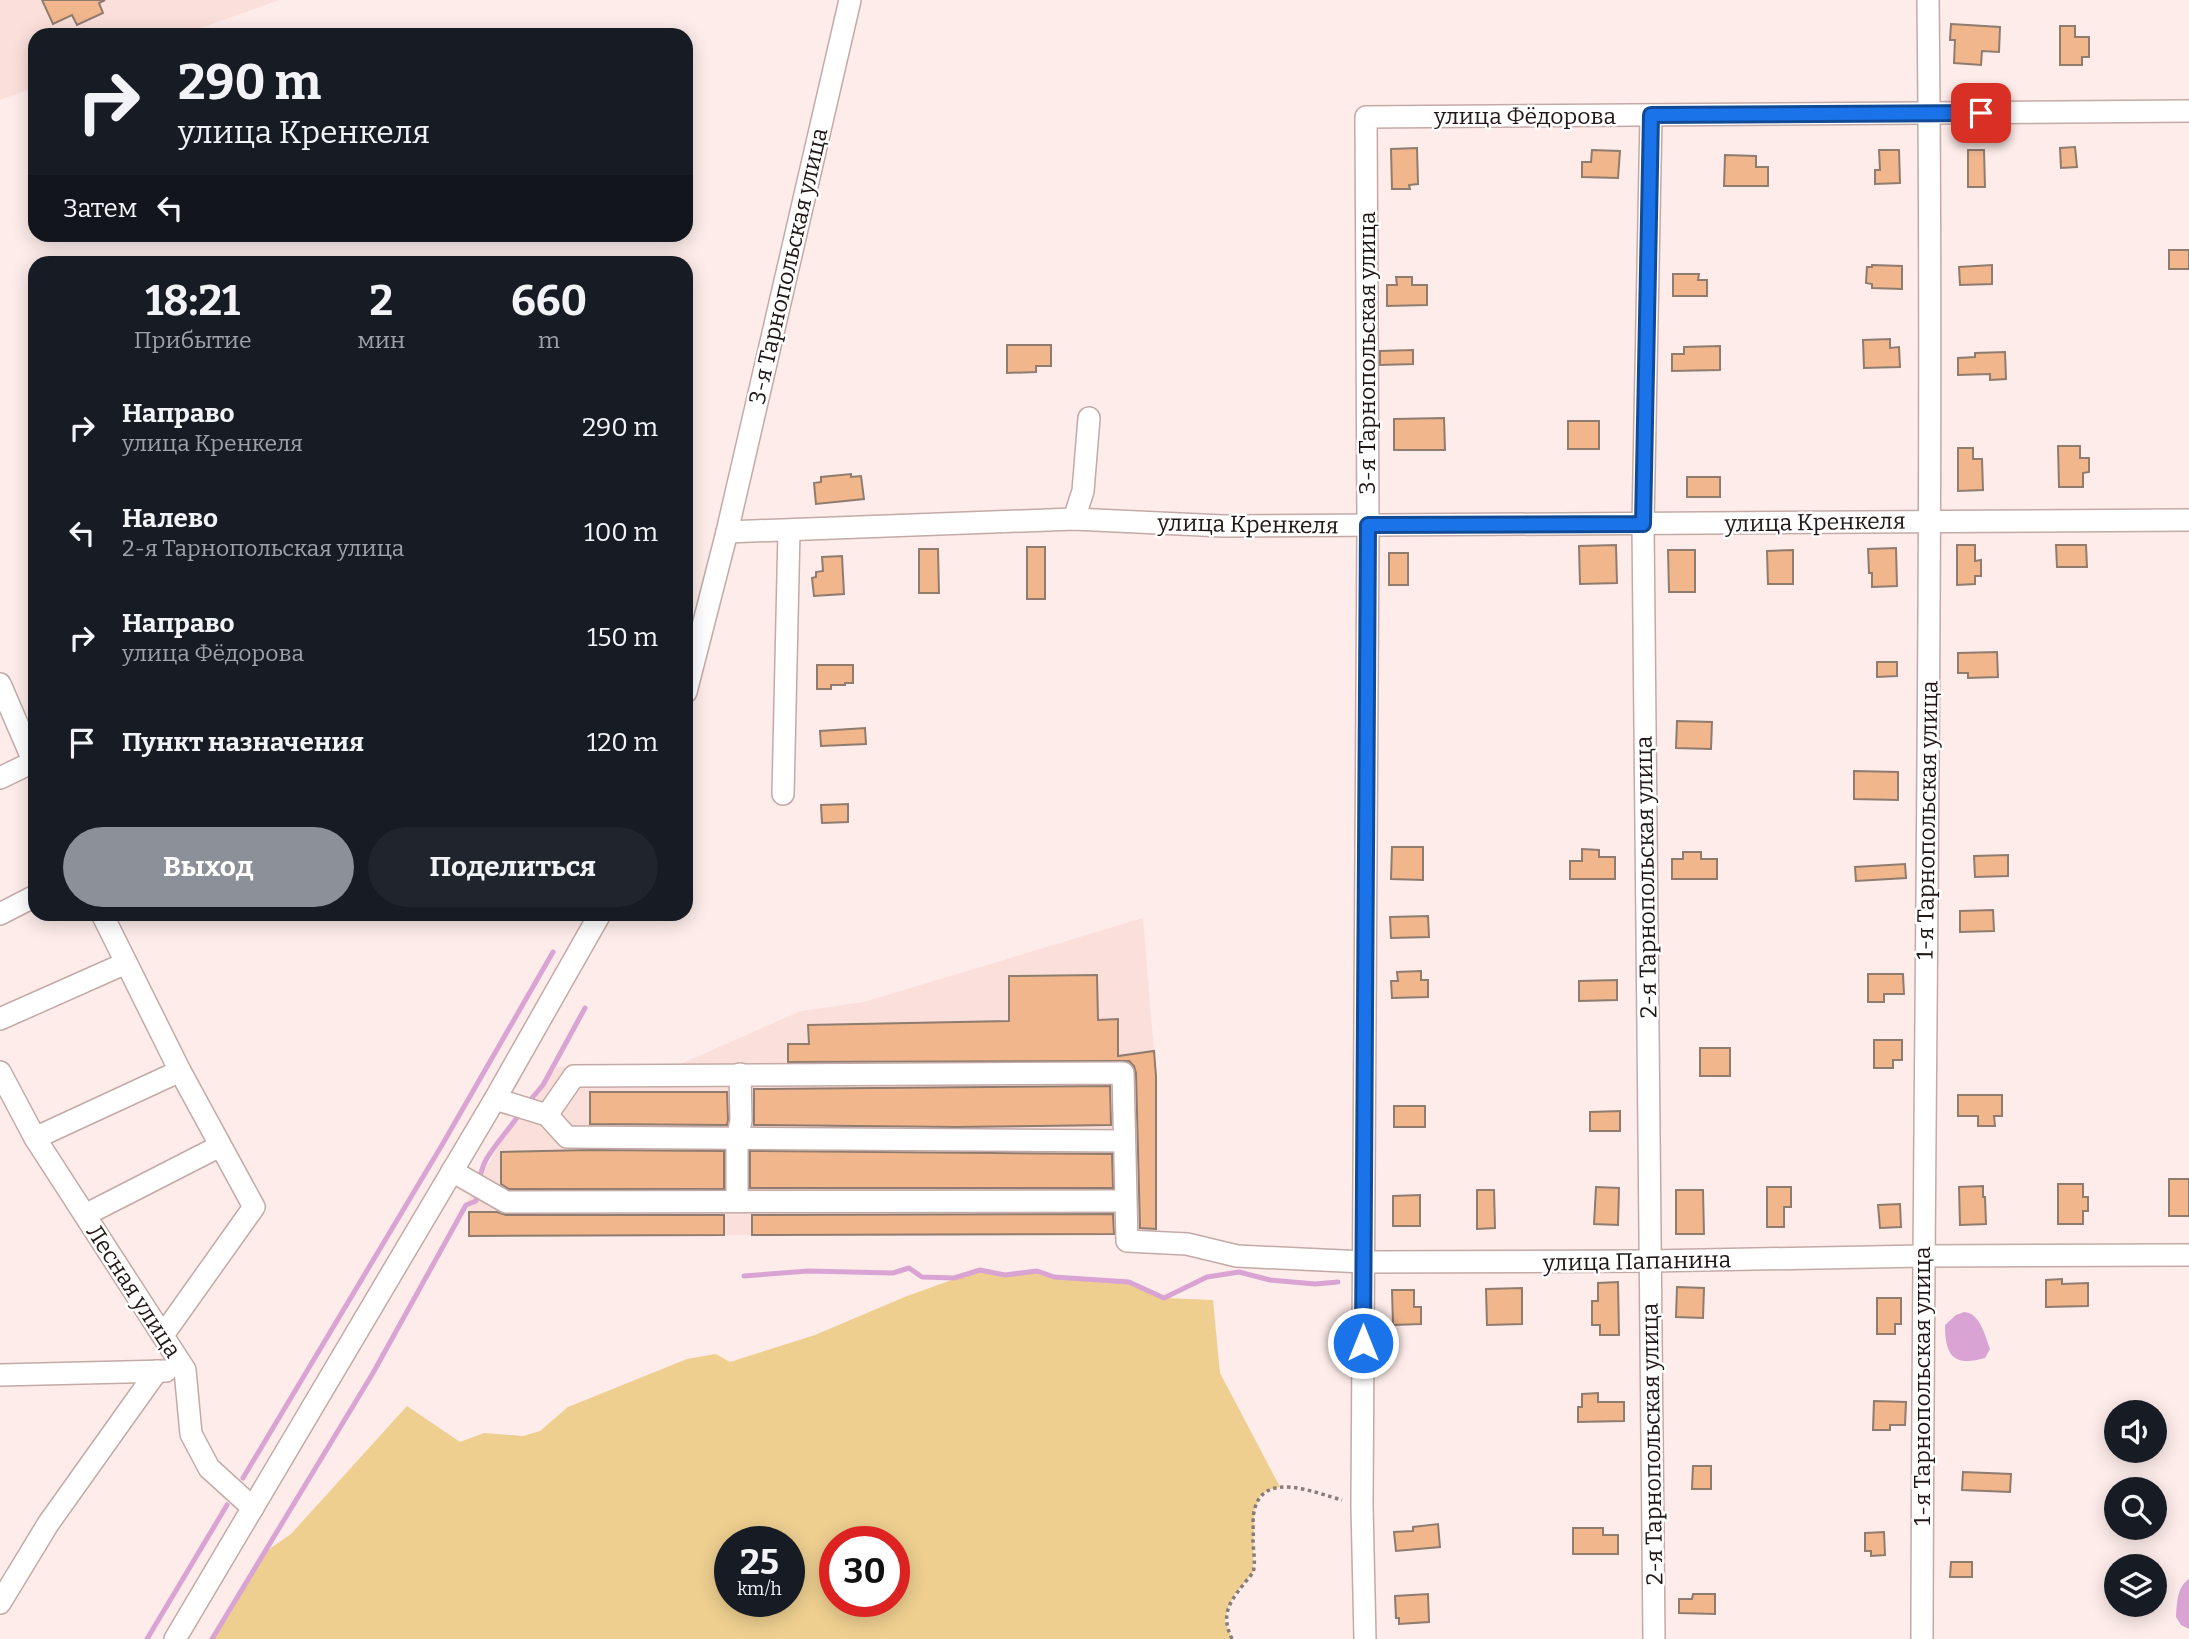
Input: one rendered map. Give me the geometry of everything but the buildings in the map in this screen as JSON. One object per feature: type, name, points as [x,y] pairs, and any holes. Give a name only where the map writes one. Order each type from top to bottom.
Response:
[{"type":"street","name":"3-я Тарнопольская улица","points":[[693,665],[727,532],[850,0]]},
{"type":"street","name":"1-я Тарнопольская улица","points":[[1922,1639],[1930,521],[1928,0]]},
{"type":"street","name":"улица Фёдорова","points":[[1366,117],[2189,111]]},
{"type":"street","name":"2-я Тарнопольская улица","points":[[1651,115],[1643,524],[1654,1639]]},
{"type":"street","name":"3-я Тарнопольская улица","points":[[1365,1639],[1362,1506],[1368,525],[1366,117]]},
{"type":"street","points":[[1074,519],[1083,491],[1089,418]]},
{"type":"street","name":"улица Кренкеля","points":[[727,532],[1074,519],[1223,526],[2189,520]]},
{"type":"street","points":[[783,794],[789,531]]},
{"type":"street","points":[[0,684],[28,749]]},
{"type":"street","points":[[0,778],[28,766]]},
{"type":"street","points":[[0,914],[28,900]]},
{"type":"street","points":[[105,921],[180,1070],[254,1207],[163,1335]]},
{"type":"street","points":[[176,1639],[495,1100],[596,921]]},
{"type":"street","points":[[0,1019],[126,963]]},
{"type":"street","points":[[35,1138],[180,1070]]},
{"type":"street","name":"Лесная улица","points":[[0,1072],[35,1138],[185,1370],[191,1434],[209,1468],[253,1508]]},
{"type":"street","points":[[452,1171],[506,1202],[1125,1201],[1123,1073],[574,1076],[547,1115]]},
{"type":"street","points":[[737,1201],[737,1139],[741,1121],[740,1074]]},
{"type":"street","points":[[495,1100],[547,1115],[567,1137],[1124,1141]]},
{"type":"street","points":[[85,1216],[220,1146]]},
{"type":"street","name":"улица Папанина","points":[[1125,1201],[1126,1241],[1187,1244],[1237,1256],[1364,1262],[2189,1255]]},
{"type":"street","points":[[0,1375],[185,1370]]},
{"type":"street","points":[[0,1603],[48,1524],[157,1371]]},
{"type":"path","points":[[1232,1639],[1226,1622],[1227,1610],[1234,1595],[1253,1572],[1254,1511],[1260,1496],[1268,1490],[1295,1487],[1362,1506]]},
{"type":"shaded area","points":[[0,0],[279,0],[201,28],[28,28],[28,90],[0,100]]},
{"type":"shaded area","points":[[1143,918],[1156,1076],[1156,1233],[469,1236],[468,1200],[502,1140],[557,1067],[678,1065],[801,1011],[864,1002]]},
{"type":"shaded area","points":[[980,1270],[1005,1275],[1037,1271],[1054,1277],[1129,1282],[1164,1298],[1213,1300],[1220,1373],[1280,1487],[1268,1490],[1260,1496],[1254,1511],[1253,1572],[1234,1595],[1227,1610],[1225,1622],[1232,1639],[212,1639],[265,1552],[291,1534],[407,1406],[460,1442],[484,1433],[523,1436],[540,1431],[568,1407],[687,1359],[716,1354],[730,1362],[815,1335],[907,1296]]},
{"type":"shaded area","points":[[1964,1312],[1974,1316],[1984,1331],[1990,1349],[1985,1358],[1959,1360],[1949,1351],[1945,1325]]},
{"type":"shaded area","points":[[2189,1579],[2189,1629],[2181,1625],[2176,1617],[2180,1591]]},
{"type":"waterway","points":[[243,1478],[442,1145],[553,952]]},
{"type":"waterway","points":[[527,1104],[543,1085],[585,1008]]},
{"type":"waterway","points":[[479,1180],[487,1158],[521,1112]]},
{"type":"waterway","points":[[212,1639],[373,1373],[466,1205],[476,1201],[477,1193]]},
{"type":"waterway","points":[[744,1276],[808,1271],[893,1273],[909,1268],[922,1277],[954,1278],[980,1270],[1005,1275],[1037,1271],[1054,1277],[1129,1282],[1164,1298],[1207,1277],[1239,1272],[1270,1280],[1315,1284],[1338,1282]]},
{"type":"waterway","points":[[147,1639],[227,1505]]},
{"type":"route","points":[[1363,1343],[1368,525],[1643,524],[1651,115],[1981,113]]}]
